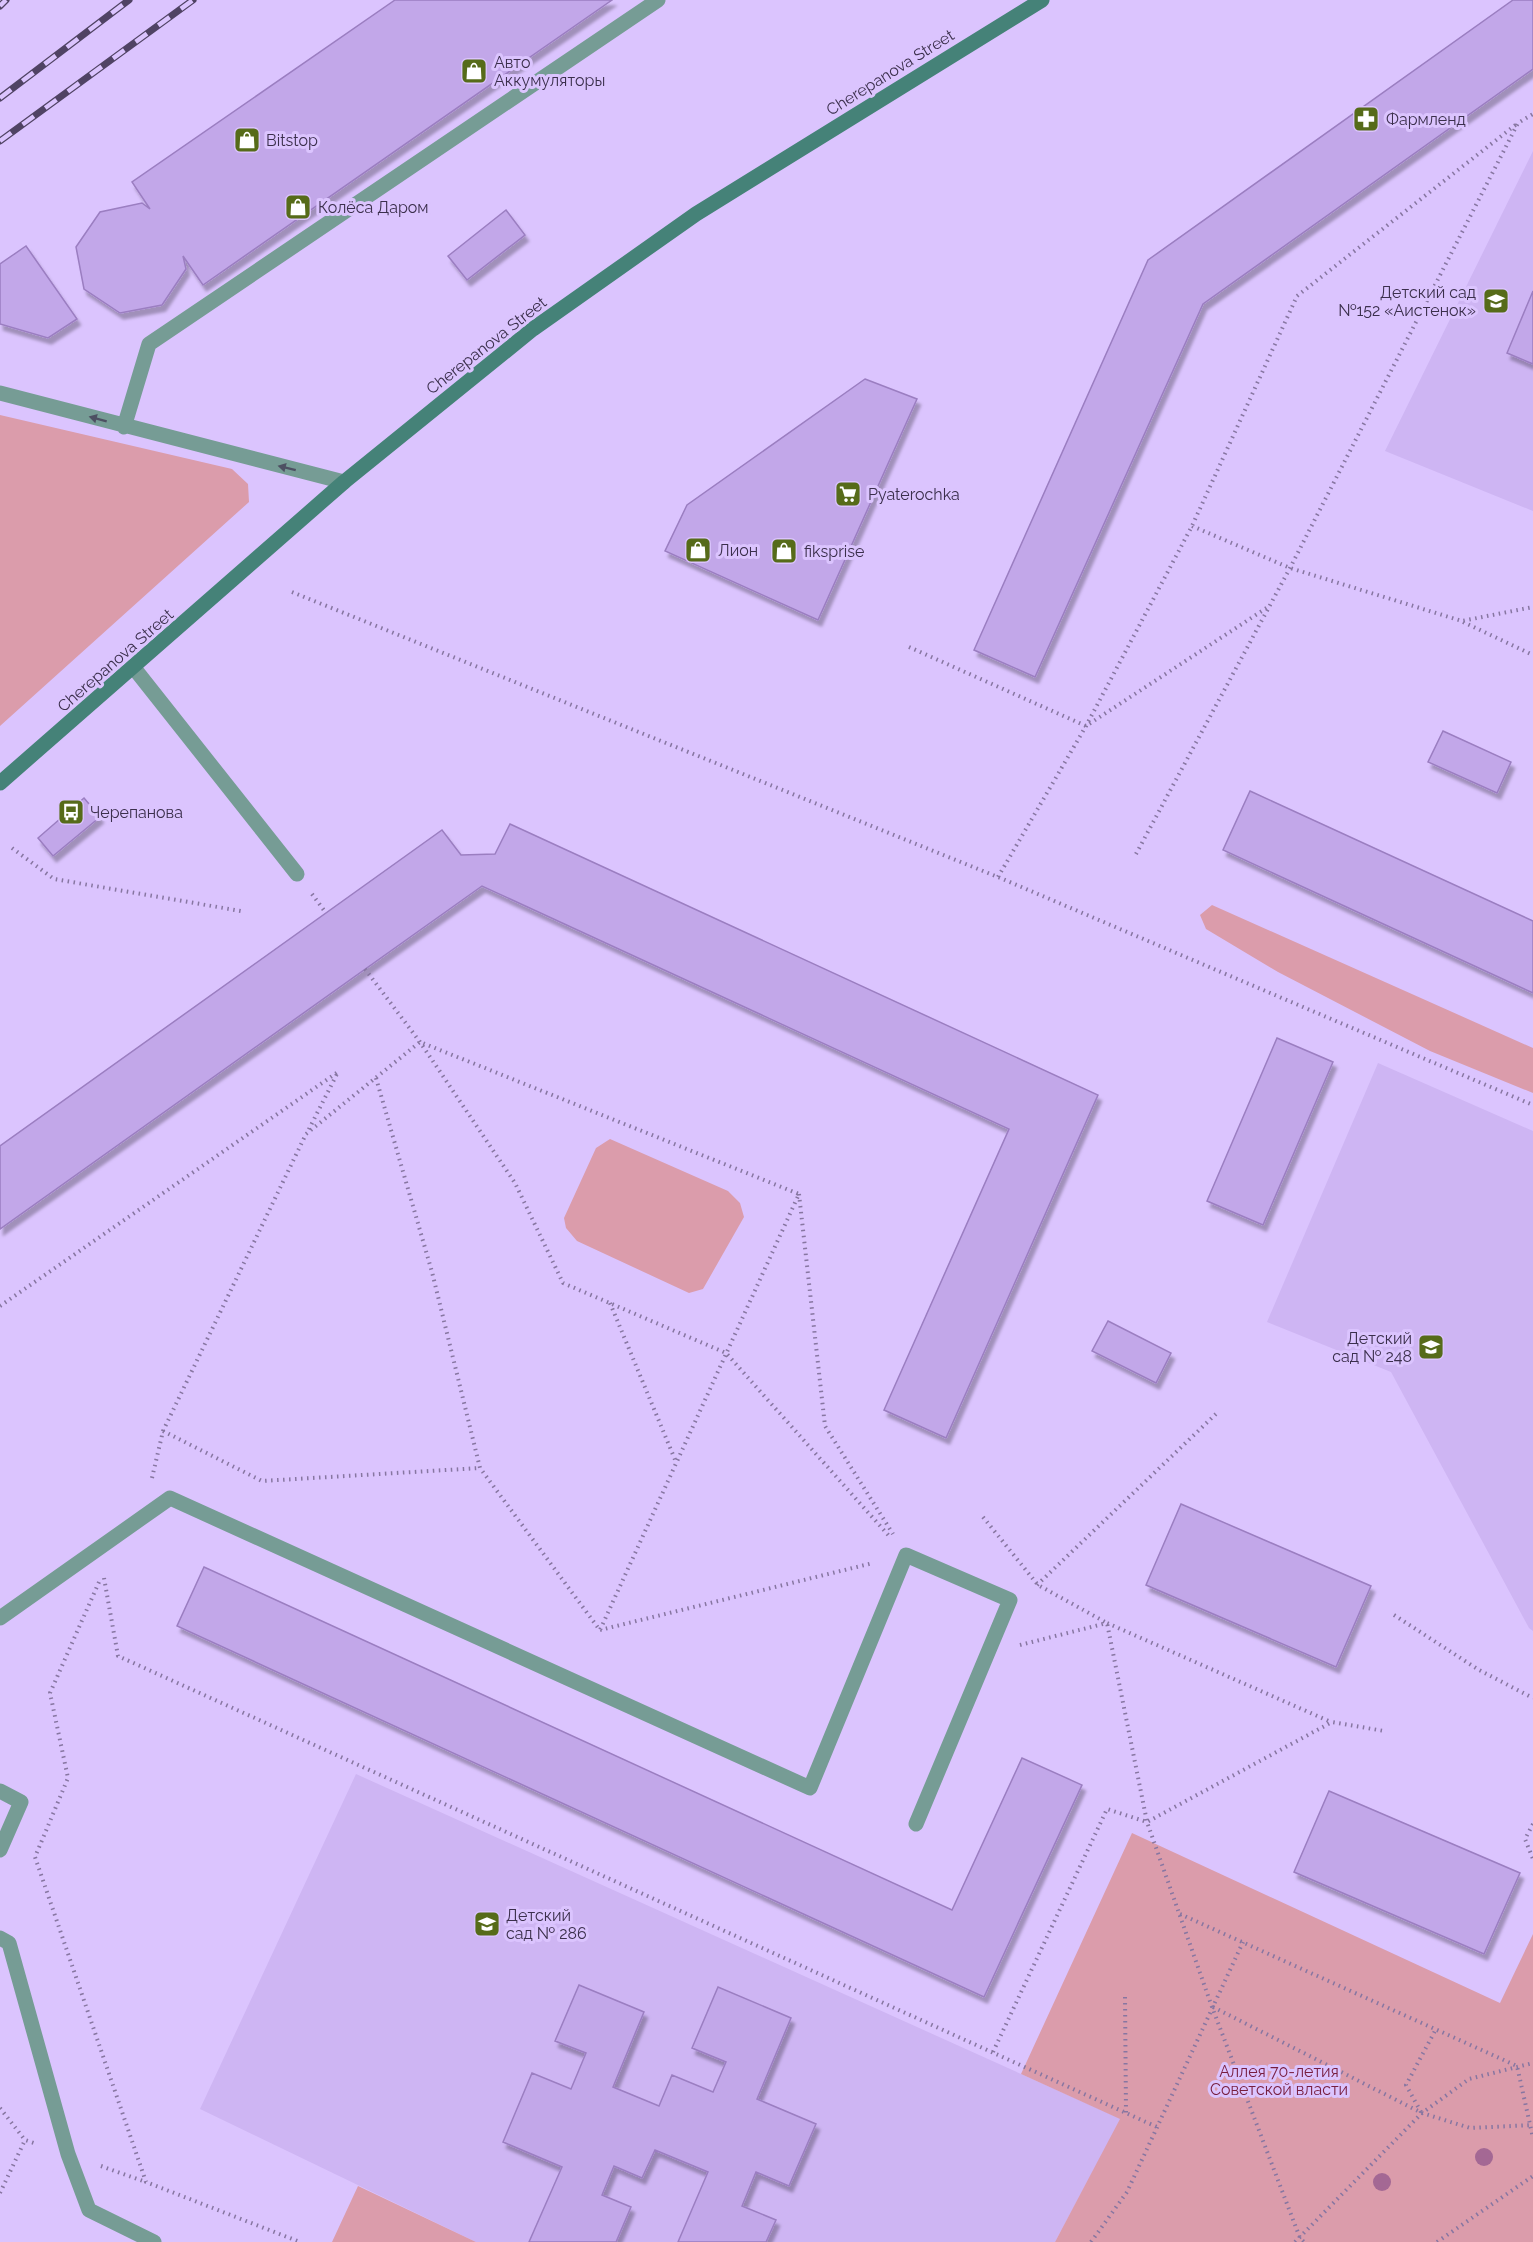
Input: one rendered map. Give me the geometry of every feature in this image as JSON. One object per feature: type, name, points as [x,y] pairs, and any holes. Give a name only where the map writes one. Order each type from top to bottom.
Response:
[{"type":"main road","name":"Cherepanova Street","points":[[0,783],[344,482],[533,329],[696,214],[1042,0]]},
{"type":"lane","points":[[124,426],[149,344],[658,0]]},
{"type":"lane","points":[[0,393],[344,482]]},
{"type":"lane","points":[[134,668],[297,874]]},
{"type":"lane","points":[[0,1618],[171,1498],[810,1788],[906,1555],[1010,1600],[916,1824]]},
{"type":"lane","points":[[0,1791],[21,1802],[0,1850]]},
{"type":"lane","points":[[0,1938],[9,1943],[68,2154],[89,2210],[154,2242]]},
{"type":"path","points":[[998,877],[1086,726],[1192,526],[1297,297],[1518,123],[1533,114]]},
{"type":"path","points":[[1136,854],[1290,568],[1518,123]]},
{"type":"path","points":[[1192,526],[1290,568],[1462,621],[1533,655]]},
{"type":"path","points":[[292,592],[998,877],[1533,1105]]},
{"type":"path","points":[[1086,726],[1269,606]]},
{"type":"path","points":[[1462,621],[1533,607]]},
{"type":"path","points":[[909,647],[1086,726]]},
{"type":"path","points":[[12,848],[54,879],[241,912]]},
{"type":"path","points":[[365,969],[420,1042],[516,1183],[563,1283],[726,1353],[906,1555]]},
{"type":"path","points":[[306,1134],[420,1042]]},
{"type":"path","points":[[420,1042],[799,1194]]},
{"type":"path","points":[[0,1306],[338,1072],[163,1431],[142,1518]]},
{"type":"path","points":[[376,1078],[432,1272],[480,1468],[600,1630]]},
{"type":"path","points":[[600,1630],[799,1194]]},
{"type":"path","points":[[799,1194],[825,1426],[906,1555]]},
{"type":"path","points":[[609,1303],[676,1462]]},
{"type":"path","points":[[1010,1600],[1038,1585],[1218,1412]]},
{"type":"path","points":[[163,1431],[262,1480],[480,1468]]},
{"type":"path","points":[[983,1517],[1038,1585],[1107,1623],[1332,1722],[1384,1731]]},
{"type":"path","points":[[600,1630],[906,1555]]},
{"type":"path","points":[[300,2242],[146,2182],[35,1857],[68,1778],[50,1693],[104,1572],[118,1656],[1157,2127]]},
{"type":"path","points":[[1394,1615],[1479,1670],[1533,1698]]},
{"type":"path","points":[[988,1653],[1107,1623]]},
{"type":"path","points":[[1107,1623],[1147,1822],[1212,2007],[1302,2240]]},
{"type":"path","points":[[993,2052],[1107,1809],[1147,1822],[1332,1722]]},
{"type":"path","points":[[1533,1824],[1525,1839],[1533,1859]]},
{"type":"path","points":[[1179,1914],[1517,2066]]},
{"type":"path","points":[[1091,2242],[1127,2192],[1243,1942]]},
{"type":"path","points":[[1125,1997],[1126,2113]]},
{"type":"path","points":[[1212,2007],[1422,2113],[1470,2128],[1531,2126]]},
{"type":"path","points":[[1422,2113],[1406,2085],[1437,2029]]},
{"type":"path","points":[[1294,2242],[1302,2240],[1422,2113],[1469,2079],[1533,2063]]},
{"type":"path","points":[[1517,2066],[1533,2138]]},
{"type":"path","points":[[0,2193],[25,2140]]},
{"type":"path","points":[[1437,2242],[1533,2176]]},
{"type":"shaded area","name":"Детский сад №152 «Аистенок»","points":[[1533,151],[1533,511],[1385,451]]},
{"type":"shaded area","name":"Детский сад № 248","points":[[1378,1063],[1533,1131],[1533,1631],[1529,1628],[1391,1372],[1267,1322]]},
{"type":"shaded area","name":"Детский сад № 286","points":[[356,1774],[1121,2119],[1055,2242],[476,2242],[200,2109]]},
{"type":"green space","points":[[0,415],[232,469],[248,484],[249,502],[0,726]]},
{"type":"green space","points":[[1212,905],[1533,1048],[1533,1093],[1430,1051],[1278,972],[1206,929],[1200,915]]},
{"type":"green space","points":[[610,1139],[728,1191],[740,1203],[744,1217],[703,1289],[689,1293],[577,1241],[566,1228],[564,1218],[596,1148]]},
{"type":"green space","name":"Аллея 70-летия Советской власти","points":[[1132,1833],[1500,2003],[1533,1934],[1533,2242],[1055,2242],[1120,2119],[1021,2074]]},
{"type":"green space","points":[[358,2186],[476,2242],[332,2242]]},
{"type":"building","points":[[395,0],[612,0],[203,285],[183,256],[186,269],[162,305],[120,313],[84,289],[76,247],[100,212],[142,203],[150,209],[132,182]]},
{"type":"building","points":[[1513,0],[1533,0],[1533,69],[1203,304],[1035,677],[974,650],[1148,260]]},
{"type":"building","points":[[506,210],[525,235],[467,280],[448,256]]},
{"type":"building","points":[[26,246],[77,319],[48,338],[0,324],[0,264]]},
{"type":"building","points":[[1533,291],[1533,364],[1507,353]]},
{"type":"building","points":[[865,379],[917,399],[818,620],[665,551],[687,505]]},
{"type":"building","points":[[1443,731],[1511,762],[1497,793],[1428,762]]},
{"type":"building","points":[[1250,791],[1533,921],[1533,993],[1223,850]]},
{"type":"building","points":[[84,798],[100,817],[53,856],[38,838]]},
{"type":"building","points":[[510,824],[1098,1095],[946,1438],[884,1410],[1009,1129],[482,886],[0,1229],[0,1146],[442,830],[461,855],[495,854]]},
{"type":"building","points":[[1277,1038],[1333,1062],[1263,1225],[1207,1201]]},
{"type":"building","points":[[1108,1321],[1171,1353],[1156,1383],[1092,1351]]},
{"type":"building","points":[[1181,1504],[1371,1586],[1336,1667],[1146,1585]]},
{"type":"building","points":[[204,1567],[952,1910],[1022,1758],[1082,1785],[984,1997],[177,1626]]},
{"type":"building","points":[[1329,1791],[1520,1873],[1484,1954],[1294,1872]]},
{"type":"building","points":[[579,1985],[644,2012],[613,2087],[659,2106],[672,2075],[713,2092],[726,2062],[692,2048],[718,1987],[791,2018],[757,2099],[816,2124],[789,2186],[756,2172],[742,2206],[776,2220],[766,2242],[678,2242],[708,2172],[655,2150],[642,2178],[614,2166],[602,2195],[631,2207],[616,2242],[529,2242],[562,2167],[503,2142],[532,2073],[571,2089],[586,2053],[555,2041]]},
{"type":"railway","points":[[0,6],[6,0]]},
{"type":"railway","points":[[0,98],[129,0]]},
{"type":"railway","points":[[0,141],[193,0]]},
{"type":"place","name":"Авто Аккумуляторы","points":[[474,71]]},
{"type":"place","name":"Фармленд","points":[[1366,119]]},
{"type":"place","name":"Bitstop","points":[[247,140]]},
{"type":"place","name":"Колёса Даром","points":[[298,207]]},
{"type":"place","name":"Детский сад №152 «Аистенок»","points":[[1496,301]]},
{"type":"place","name":"Pyaterochka","points":[[848,494]]},
{"type":"place","name":"Лион","points":[[698,550]]},
{"type":"place","name":"fiksprise","points":[[784,551]]},
{"type":"place","name":"Черепанова","points":[[71,812]]},
{"type":"place","name":"Детский сад № 248","points":[[1431,1347]]},
{"type":"place","name":"Детский сад № 286","points":[[487,1924]]}]
